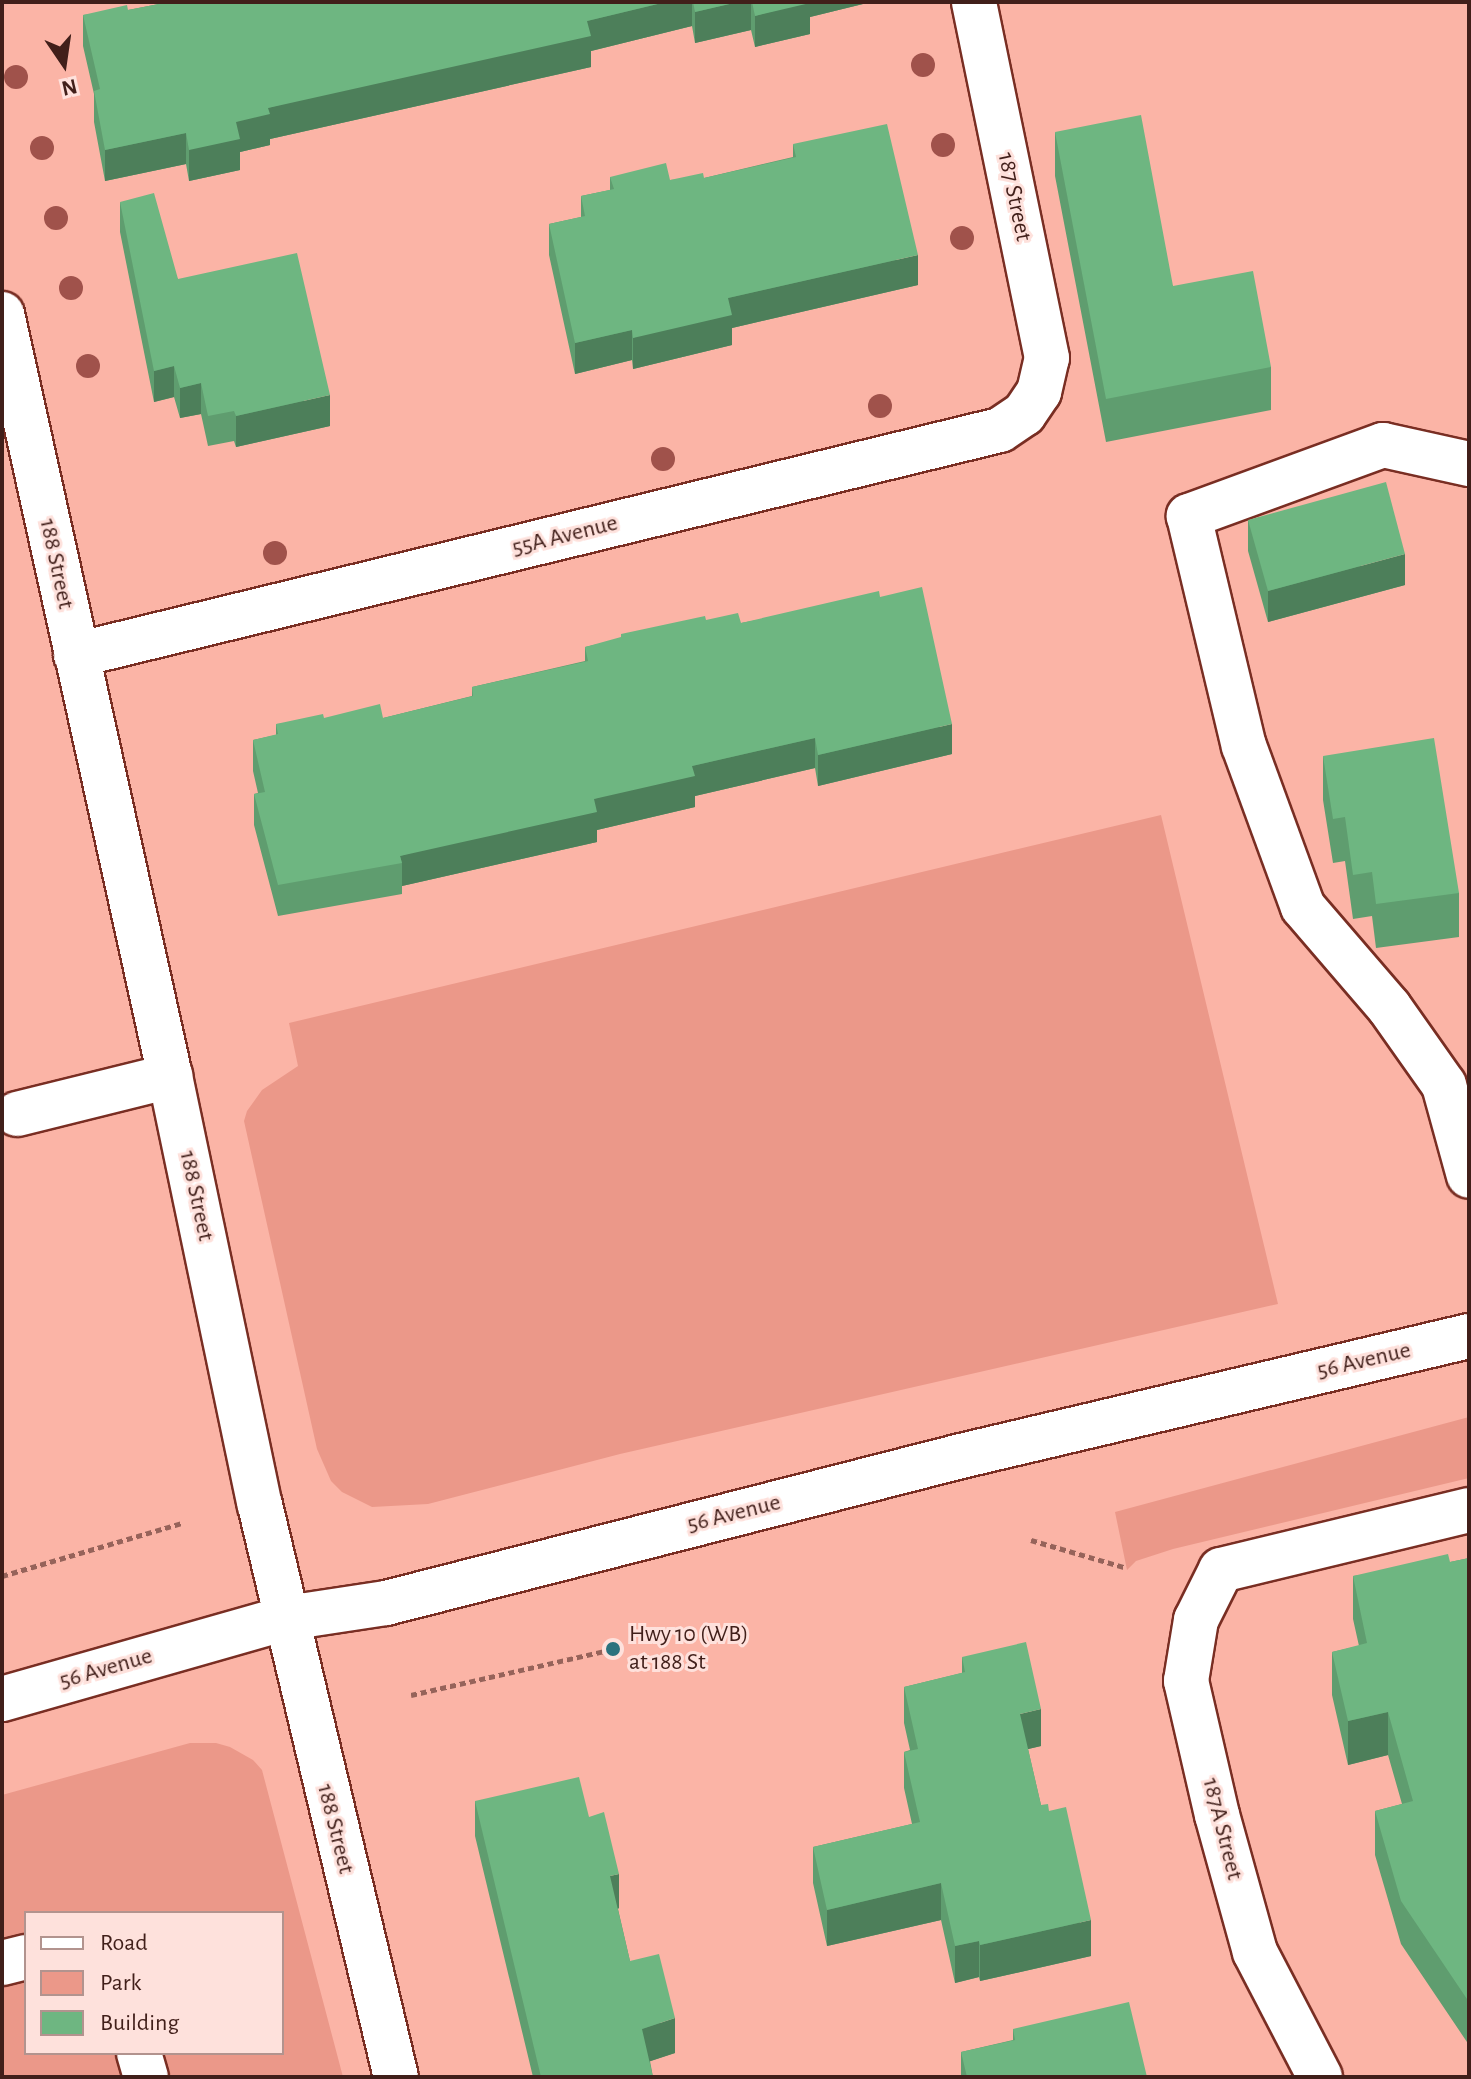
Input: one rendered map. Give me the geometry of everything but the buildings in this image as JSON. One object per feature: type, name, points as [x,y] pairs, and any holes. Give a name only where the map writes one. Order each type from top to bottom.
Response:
[{"type":"main road","name":"187 Street","points":[[974,2],[1047,358],[1039,392]]},
{"type":"main road","name":"188 Street","points":[[2,314],[287,1618],[396,2077]]},
{"type":"main road","name":"55A Avenue","points":[[76,655],[1000,430],[1024,414],[1039,392]]},
{"type":"main road","points":[[1469,464],[1383,445],[1189,516],[1244,746],[1303,907],[1389,1007],[1444,1085],[1469,1176]]},
{"type":"main road","points":[[17,1114],[170,1076]]},
{"type":"main road","name":"56 Avenue","points":[[2,1699],[287,1618],[386,1603],[961,1456],[1469,1336]]},
{"type":"main road","name":"187A Street","points":[[1320,2077],[1255,1952],[1217,1815],[1186,1681],[1196,1620],[1221,1570],[1469,1510]]},
{"type":"main road","points":[[2,1963],[24,1958]]},
{"type":"main road","points":[[140,2055],[146,2077]]},
{"type":"path","points":[[2,1576],[182,1523]]},
{"type":"path","points":[[1031,1540],[1124,1567]]},
{"type":"path","points":[[411,1695],[613,1649]]},
{"type":"green space","points":[[1161,815],[1278,1304],[620,1454],[428,1504],[372,1507],[342,1492],[331,1481],[317,1449],[244,1121],[247,1111],[262,1090],[298,1066],[289,1023]]},
{"type":"green space","points":[[1469,1417],[1469,1478],[1173,1549],[1136,1561],[1127,1570],[1115,1512]]},
{"type":"green space","points":[[190,1743],[216,1743],[253,1760],[262,1770],[343,2077],[2,2077],[2,1795]]},
{"type":"place","name":"Hwy 10 (WB) at 188 St","points":[[613,1649]]}]
